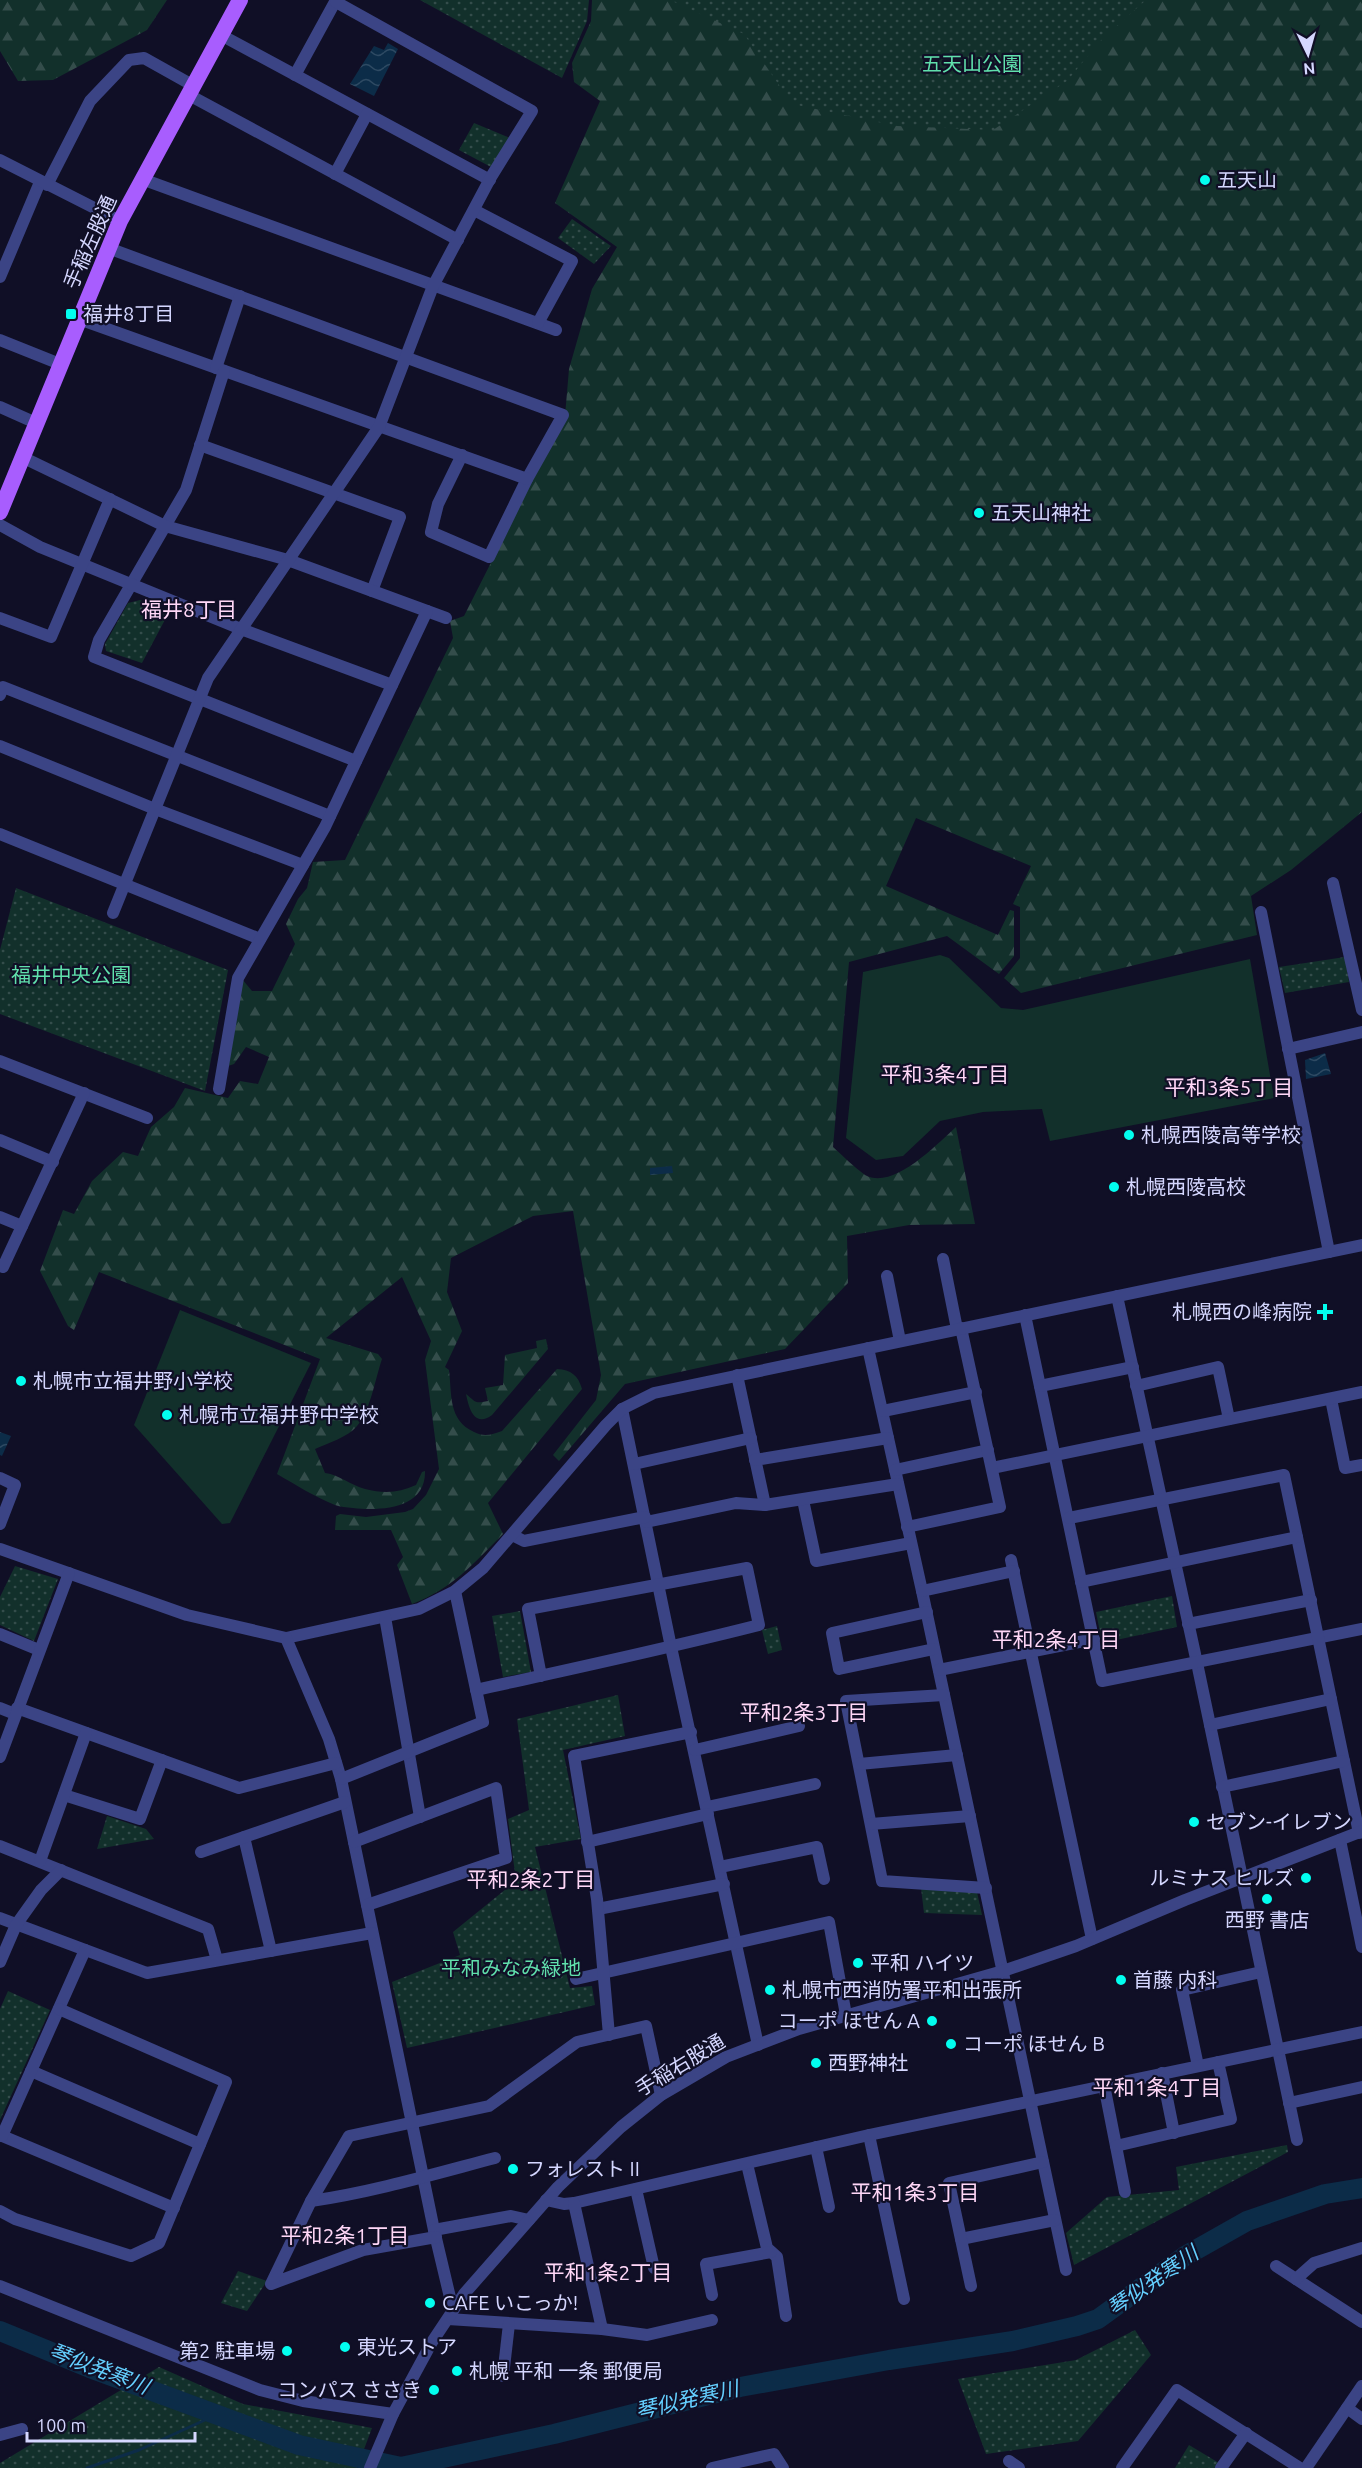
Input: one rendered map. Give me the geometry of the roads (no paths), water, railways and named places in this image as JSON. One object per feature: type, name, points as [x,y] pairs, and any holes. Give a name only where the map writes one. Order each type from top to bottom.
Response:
[{"type":"main road","name":"手稲左股通","points":[[1,508],[120,221],[240,0]]},
{"type":"street","points":[[113,913],[208,678],[380,424],[433,286],[490,180],[532,111],[336,1],[295,75]]},
{"type":"street","points":[[221,35],[490,180]]},
{"type":"street","points":[[0,277],[44,183],[90,101],[129,60],[144,58],[191,90],[335,174],[458,240]]},
{"type":"street","points":[[335,174],[367,114]]},
{"type":"street","points":[[0,160],[120,221]]},
{"type":"street","points":[[142,179],[556,330]]},
{"type":"street","points":[[474,210],[572,261],[538,323]]},
{"type":"street","points":[[108,248],[562,415],[527,478],[489,557],[431,532],[438,504],[462,454]]},
{"type":"street","points":[[240,296],[186,490],[99,640],[94,657],[356,760]]},
{"type":"street","points":[[79,319],[527,478]]},
{"type":"street","points":[[0,340],[60,364]]},
{"type":"street","points":[[0,407],[36,423]]},
{"type":"street","points":[[200,445],[400,517],[372,591]]},
{"type":"street","points":[[22,457],[165,526],[288,560],[446,618]]},
{"type":"street","points":[[0,618],[51,637],[110,499]]},
{"type":"street","points":[[0,525],[40,547],[241,630],[392,685]]},
{"type":"street","points":[[219,1089],[238,978],[330,816],[427,611]]},
{"type":"street","points":[[0,695],[3,687],[330,816]]},
{"type":"street","points":[[0,746],[155,809],[303,865]]},
{"type":"street","points":[[0,834],[260,939]]},
{"type":"street","points":[[1333,883],[1357,963],[1362,1010]]},
{"type":"street","points":[[1261,912],[1329,1252]]},
{"type":"street","points":[[1288,1049],[1362,1032]]},
{"type":"street","points":[[0,1061],[147,1118]]},
{"type":"street","points":[[0,1266],[3,1267],[84,1094]]},
{"type":"street","points":[[0,1140],[53,1162]]},
{"type":"street","points":[[0,1217],[22,1226]]},
{"type":"street","points":[[0,1549],[187,1615],[286,1638],[386,1617],[419,1609],[455,1591],[483,1568],[606,1425],[622,1409],[654,1393],[1362,1245]]},
{"type":"street","points":[[907,1527],[1000,1507],[976,1392],[943,1259]]},
{"type":"street","points":[[887,1276],[900,1341]]},
{"type":"street","points":[[1117,1296],[1297,2140]]},
{"type":"street","points":[[1025,1315],[1102,1681],[1362,1629]]},
{"type":"street","points":[[868,1348],[927,1612],[1066,2270]]},
{"type":"street","points":[[1040,1386],[1133,1367]]},
{"type":"street","points":[[1136,1386],[1218,1367],[1229,1419]]},
{"type":"street","points":[[737,1375],[765,1505]]},
{"type":"street","points":[[883,1411],[976,1392]]},
{"type":"street","points":[[993,1468],[1362,1392]]},
{"type":"street","points":[[1331,1398],[1345,1468],[1362,1465]]},
{"type":"street","points":[[622,1409],[671,1647],[758,2044]]},
{"type":"street","points":[[634,1464],[751,1438]]},
{"type":"street","points":[[755,1460],[888,1438]]},
{"type":"street","points":[[895,1470],[988,1450]]},
{"type":"street","points":[[1069,1518],[1284,1475],[1360,1832]]},
{"type":"street","points":[[0,1478],[15,1485],[0,1524]]},
{"type":"street","points":[[512,1535],[524,1541],[736,1503],[765,1505],[898,1484]]},
{"type":"street","points":[[803,1500],[816,1561],[911,1543]]},
{"type":"street","points":[[1081,1582],[1297,1537]]},
{"type":"street","points":[[922,1592],[1012,1565],[1092,1939]]},
{"type":"street","points":[[476,1690],[541,1676],[671,1647],[759,1625],[747,1568],[528,1609],[541,1676]]},
{"type":"street","points":[[0,1757],[69,1573]]},
{"type":"street","points":[[341,1779],[483,1722],[455,1591]]},
{"type":"street","points":[[1188,1624],[1311,1600]]},
{"type":"street","points":[[927,1612],[832,1633],[839,1669],[934,1649]]},
{"type":"street","points":[[386,1617],[420,1817]]},
{"type":"street","points":[[0,1634],[39,1650]]},
{"type":"street","points":[[286,1638],[329,1739],[341,1779],[451,2314],[509,2324],[602,2329],[647,2335],[712,2320]]},
{"type":"street","points":[[939,1670],[1094,1639]]},
{"type":"street","points":[[944,1695],[846,1701],[882,1881],[986,1888]]},
{"type":"street","points":[[1210,1725],[1331,1699]]},
{"type":"street","points":[[0,1708],[86,1733],[239,1788],[336,1763]]},
{"type":"street","points":[[694,1749],[799,1726]]},
{"type":"street","points":[[609,2035],[597,1909],[574,1756],[691,1732]]},
{"type":"street","points":[[40,1862],[86,1733]]},
{"type":"street","points":[[859,1764],[957,1755]]},
{"type":"street","points":[[64,1795],[140,1819],[162,1760]]},
{"type":"street","points":[[1222,1787],[1344,1761]]},
{"type":"street","points":[[587,1842],[815,1784]]},
{"type":"street","points":[[354,1842],[496,1788],[506,1858],[367,1905]]},
{"type":"street","points":[[201,1852],[345,1802]]},
{"type":"street","points":[[871,1824],[970,1816]]},
{"type":"street","name":"手稲右股通","points":[[370,2468],[393,2414],[432,2342],[464,2294],[546,2200],[621,2127],[661,2095],[726,2056],[799,2029],[1003,1971],[1092,1939],[1360,1832]]},
{"type":"street","points":[[244,1837],[271,1951]]},
{"type":"street","points":[[1340,1840],[1362,1947]]},
{"type":"street","points":[[0,1846],[208,1929],[218,1960]]},
{"type":"street","points":[[720,1867],[817,1847],[824,1879]]},
{"type":"street","points":[[0,1962],[16,1925],[41,1890],[61,1870]]},
{"type":"street","points":[[597,1909],[723,1884]]},
{"type":"street","points":[[0,1918],[147,1973],[372,1933]]},
{"type":"street","points":[[576,1979],[829,1922],[846,2015]]},
{"type":"street","points":[[85,1950],[1,2135],[174,2208]]},
{"type":"street","points":[[1198,2066],[1182,1990],[1261,1972]]},
{"type":"street","points":[[0,2211],[131,2256],[159,2243],[226,2082],[59,2008]]},
{"type":"street","points":[[529,2220],[511,2216],[363,2250],[271,2284],[311,2201],[349,2136],[489,2106],[577,2042],[646,2026],[661,2095]]},
{"type":"street","points":[[546,2200],[564,2204],[574,2203],[1030,2100],[1362,2032]]},
{"type":"street","points":[[1116,2146],[1231,2120],[1218,2062]]},
{"type":"street","points":[[31,2072],[200,2144]]},
{"type":"street","points":[[1162,2073],[1174,2133]]},
{"type":"street","points":[[1104,2085],[1125,2192]]},
{"type":"street","points":[[1289,2103],[1362,2087]]},
{"type":"street","points":[[869,2135],[904,2299]]},
{"type":"street","points":[[816,2148],[829,2207]]},
{"type":"street","points":[[311,2201],[341,2197],[495,2158]]},
{"type":"street","points":[[971,2286],[949,2183],[1043,2162]]},
{"type":"street","points":[[747,2164],[767,2248],[777,2257],[786,2316]]},
{"type":"street","points":[[636,2189],[654,2268]]},
{"type":"street","points":[[574,2203],[602,2329]]},
{"type":"street","points":[[961,2239],[1055,2220]]},
{"type":"street","points":[[1296,2279],[1314,2264],[1362,2248]]},
{"type":"street","points":[[712,2295],[705,2264],[771,2252]]},
{"type":"street","points":[[1276,2266],[1362,2322]]},
{"type":"street","points":[[0,2286],[260,2390],[303,2401],[393,2414]]},
{"type":"street","points":[[503,2376],[509,2324]]},
{"type":"street","points":[[1306,2468],[1362,2386]]},
{"type":"street","points":[[1122,2468],[1177,2390],[1300,2468]]},
{"type":"street","points":[[1347,2408],[1362,2419]]},
{"type":"street","points":[[0,2434],[22,2429]]},
{"type":"street","points":[[1221,2468],[1246,2433]]},
{"type":"street","points":[[712,2468],[774,2454],[783,2468]]},
{"type":"water","points":[[388,43],[398,49],[374,96],[350,84],[374,46],[384,50]]},
{"type":"water","points":[[1325,1053],[1331,1074],[1306,1079],[1305,1060]]},
{"type":"water","points":[[672,1166],[673,1173],[650,1175],[650,1168]]},
{"type":"water","points":[[0,1432],[11,1436],[2,1456],[0,1455]]},
{"type":"waterway","name":"琴似発寒川","points":[[0,2331],[90,2368],[299,2445],[401,2467],[554,2434],[740,2387],[889,2360],[1013,2341],[1077,2326],[1098,2319],[1185,2256],[1247,2221],[1325,2194],[1362,2188]]},
{"type":"waterway","points":[[87,2468],[139,2450],[216,2415]]},
{"type":"place","name":"五天山","points":[[1205,180]]},
{"type":"place","name":"福井8丁目","points":[[71,314]]},
{"type":"place","name":"五天山神社","points":[[979,513]]},
{"type":"place","name":"札幌西陵高等学校","points":[[1129,1135]]},
{"type":"place","name":"札幌西陵高校","points":[[1114,1187]]},
{"type":"place","name":"札幌西の峰病院","points":[[1325,1312]]},
{"type":"place","name":"札幌市立福井野小学校","points":[[21,1381]]},
{"type":"place","name":"札幌市立福井野中学校","points":[[167,1415]]},
{"type":"place","name":"セブン-イレブン","points":[[1194,1822]]},
{"type":"place","name":"ルミナス ヒルズ","points":[[1306,1878]]},
{"type":"place","name":"西野 書店","points":[[1267,1899]]},
{"type":"place","name":"平和 ハイツ","points":[[858,1963]]},
{"type":"place","name":"首藤 内科","points":[[1121,1980]]},
{"type":"place","name":"札幌市西消防署平和出張所","points":[[770,1990]]},
{"type":"place","name":"コーポ ほせん A","points":[[932,2021]]},
{"type":"place","name":"コーポ ほせん B","points":[[951,2044]]},
{"type":"place","name":"西野神社","points":[[816,2063]]},
{"type":"place","name":"フォレスト II","points":[[513,2169]]},
{"type":"place","name":"CAFE いこっか!","points":[[430,2303]]},
{"type":"place","name":"東光ストア","points":[[345,2347]]},
{"type":"place","name":"第2 駐車場","points":[[287,2351]]},
{"type":"place","name":"札幌 平和 一条 郵便局","points":[[457,2371]]},
{"type":"place","name":"コンパス ささき","points":[[434,2390]]},
{"type":"district","name":"福井8丁目","points":[[189,610]]},
{"type":"district","name":"平和3条4丁目","points":[[945,1075]]},
{"type":"district","name":"平和3条5丁目","points":[[1229,1088]]},
{"type":"district","name":"平和2条4丁目","points":[[1056,1640]]},
{"type":"district","name":"平和2条3丁目","points":[[804,1713]]},
{"type":"district","name":"平和2条2丁目","points":[[531,1880]]},
{"type":"district","name":"平和1条4丁目","points":[[1157,2088]]},
{"type":"district","name":"平和1条3丁目","points":[[915,2193]]},
{"type":"district","name":"平和2条1丁目","points":[[345,2236]]},
{"type":"district","name":"平和1条2丁目","points":[[608,2273]]},
{"type":"park label","name":"五天山公園","points":[[972,64]]},
{"type":"park label","name":"福井中央公園","points":[[71,975]]},
{"type":"park label","name":"平和みなみ緑地","points":[[511,1968]]}]
